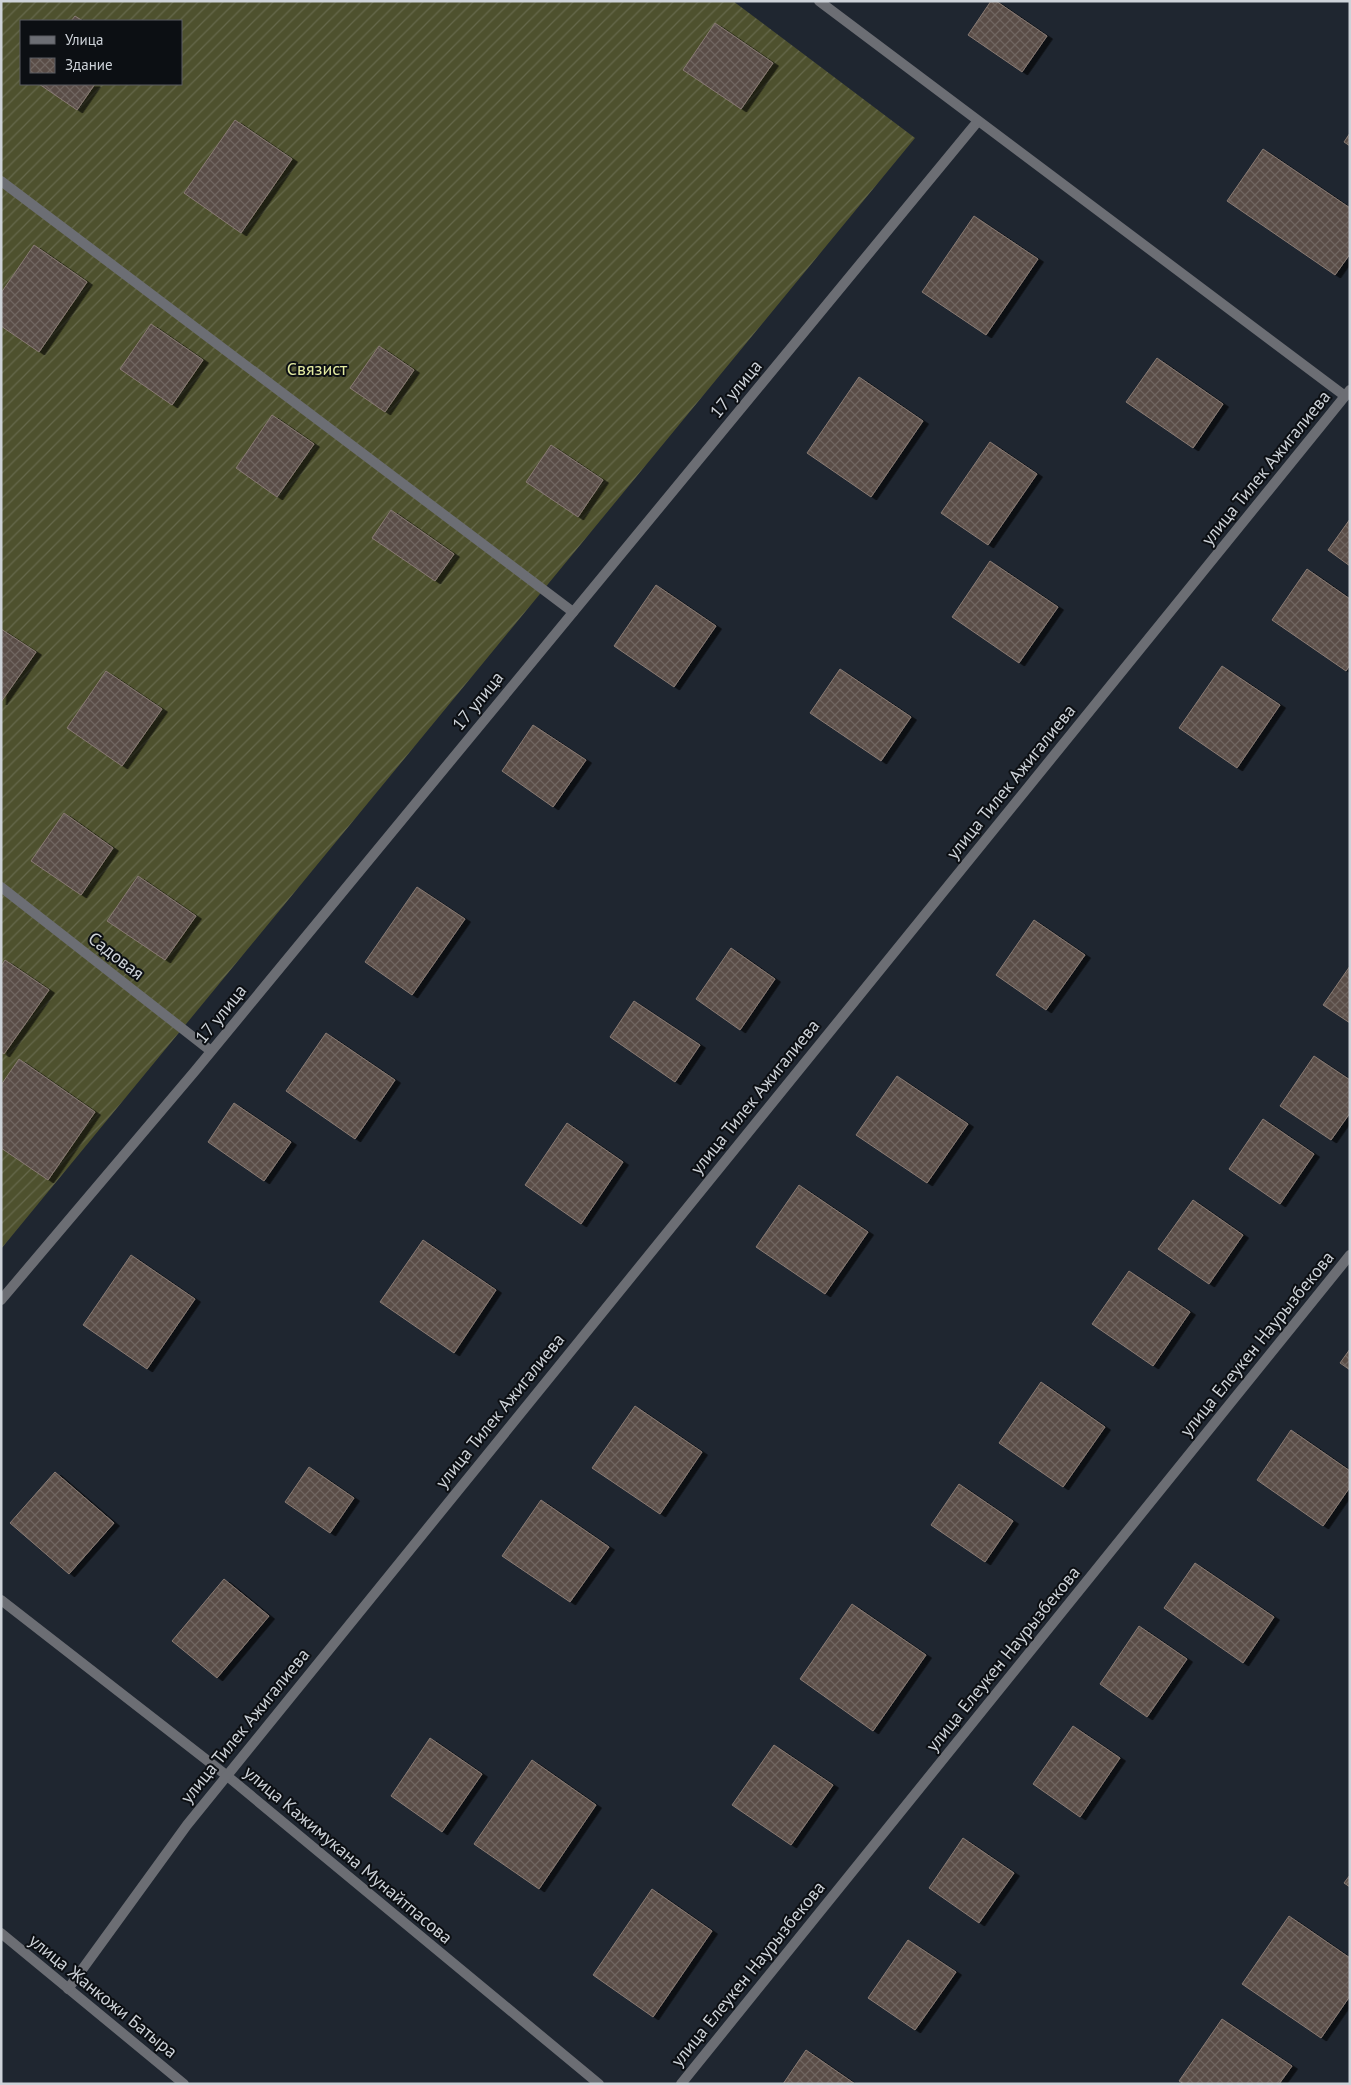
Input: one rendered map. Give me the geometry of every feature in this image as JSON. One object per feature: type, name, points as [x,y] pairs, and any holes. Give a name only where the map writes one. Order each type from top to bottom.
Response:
[{"type":"street","points":[[819,1],[978,121],[1347,393]]},
{"type":"street","name":"17 улица","points":[[1,1300],[211,1051],[978,121]]},
{"type":"street","points":[[1,181],[573,612]]},
{"type":"street","name":"улица Тилек Ажигалиева","points":[[68,1988],[187,1824],[226,1775],[1347,393]]},
{"type":"street","name":"Садовая","points":[[1,887],[211,1051]]},
{"type":"street","name":"улица Елеукен Наурызбекова","points":[[681,2084],[1350,1255]]},
{"type":"street","name":"улица Кажимукана Мунайтпасова","points":[[1,1600],[226,1775],[599,2084]]},
{"type":"street","name":"улица Жанкожи Батыра","points":[[1,1933],[184,2084]]},
{"type":"green space","name":"Связист","points":[[1,1],[733,1],[915,138],[1,1249]]},
{"type":"building","points":[[991,1],[996,1],[1047,36],[1022,72],[968,35]]},
{"type":"building","points":[[75,16],[81,20],[72,20]]},
{"type":"building","points":[[715,23],[773,63],[741,109],[683,70]]},
{"type":"building","points":[[40,85],[94,85],[77,110]]},
{"type":"building","points":[[235,120],[292,159],[241,233],[184,193]]},
{"type":"building","points":[[1350,133],[1350,146],[1344,142]]},
{"type":"building","points":[[1263,149],[1350,208],[1350,254],[1335,275],[1227,201]]},
{"type":"building","points":[[974,216],[1038,259],[986,335],[922,292]]},
{"type":"building","points":[[34,245],[87,282],[39,352],[1,326],[1,293]]},
{"type":"building","points":[[151,324],[203,360],[172,405],[120,369]]},
{"type":"building","points":[[379,346],[414,370],[385,412],[350,388]]},
{"type":"building","points":[[1157,358],[1223,404],[1193,448],[1126,402]]},
{"type":"building","points":[[859,377],[923,421],[871,497],[807,453]]},
{"type":"building","points":[[272,415],[314,444],[277,497],[236,468]]},
{"type":"building","points":[[990,442],[1037,474],[988,545],[941,513]]},
{"type":"building","points":[[551,445],[603,480],[578,517],[526,482]]},
{"type":"building","points":[[391,510],[454,554],[435,581],[372,538]]},
{"type":"building","points":[[1350,519],[1350,566],[1328,550]]},
{"type":"building","points":[[990,561],[1058,607],[1019,663],[952,617]]},
{"type":"building","points":[[1307,569],[1350,599],[1350,665],[1346,671],[1272,620]]},
{"type":"building","points":[[656,585],[716,626],[674,687],[614,646]]},
{"type":"building","points":[[1,629],[36,652],[1,702]]},
{"type":"building","points":[[1222,666],[1280,705],[1237,768],[1179,728]]},
{"type":"building","points":[[840,669],[911,717],[881,761],[810,713]]},
{"type":"building","points":[[106,671],[162,709],[122,766],[67,728]]},
{"type":"building","points":[[533,725],[586,760],[553,807],[502,771]]},
{"type":"building","points":[[64,813],[113,848],[81,895],[31,861]]},
{"type":"building","points":[[138,876],[196,916],[165,960],[107,921]]},
{"type":"building","points":[[417,887],[465,919],[412,995],[365,962]]},
{"type":"building","points":[[1034,920],[1085,955],[1046,1010],[996,975]]},
{"type":"building","points":[[731,948],[775,979],[740,1030],[696,999]]},
{"type":"building","points":[[5,960],[49,990],[4,1054],[1,1052],[1,966]]},
{"type":"building","points":[[1350,966],[1350,1023],[1323,1005]]},
{"type":"building","points":[[634,1001],[700,1045],[675,1082],[610,1037]]},
{"type":"building","points":[[326,1033],[395,1080],[355,1139],[286,1091]]},
{"type":"building","points":[[1314,1056],[1350,1080],[1350,1113],[1331,1140],[1280,1106]]},
{"type":"building","points":[[19,1059],[95,1112],[48,1180],[1,1148],[1,1085]]},
{"type":"building","points":[[897,1076],[968,1124],[927,1183],[856,1135]]},
{"type":"building","points":[[234,1103],[291,1142],[264,1181],[208,1142]]},
{"type":"building","points":[[1263,1119],[1314,1154],[1280,1204],[1229,1169]]},
{"type":"building","points":[[567,1123],[623,1162],[581,1224],[525,1185]]},
{"type":"building","points":[[799,1185],[868,1232],[825,1294],[756,1247]]},
{"type":"building","points":[[1193,1200],[1243,1235],[1209,1284],[1158,1249]]},
{"type":"building","points":[[423,1240],[496,1290],[454,1353],[380,1302]]},
{"type":"building","points":[[131,1255],[195,1299],[147,1369],[83,1325]]},
{"type":"building","points":[[1129,1271],[1190,1312],[1153,1366],[1092,1324]]},
{"type":"building","points":[[1350,1349],[1350,1370],[1340,1363]]},
{"type":"building","points":[[1041,1382],[1105,1427],[1063,1487],[999,1443]]},
{"type":"building","points":[[635,1406],[702,1452],[660,1514],[592,1468]]},
{"type":"building","points":[[1291,1430],[1350,1471],[1350,1487],[1323,1526],[1257,1480]]},
{"type":"building","points":[[309,1467],[354,1498],[330,1533],[285,1502]]},
{"type":"building","points":[[55,1472],[114,1523],[69,1574],[10,1523]]},
{"type":"building","points":[[959,1484],[1013,1521],[985,1562],[931,1525]]},
{"type":"building","points":[[541,1500],[609,1547],[570,1602],[502,1556]]},
{"type":"building","points":[[1195,1563],[1274,1617],[1243,1663],[1164,1608]]},
{"type":"building","points":[[224,1579],[269,1616],[217,1678],[172,1641]]},
{"type":"building","points":[[852,1604],[926,1655],[873,1731],[800,1679]]},
{"type":"building","points":[[1139,1626],[1187,1659],[1147,1717],[1100,1684]]},
{"type":"building","points":[[1073,1726],[1120,1758],[1080,1817],[1033,1784]]},
{"type":"building","points":[[430,1738],[482,1774],[442,1832],[391,1796]]},
{"type":"building","points":[[774,1745],[833,1785],[791,1845],[732,1805]]},
{"type":"building","points":[[532,1760],[596,1805],[539,1889],[474,1844]]},
{"type":"building","points":[[963,1838],[1014,1873],[979,1923],[929,1888]]},
{"type":"building","points":[[1350,1875],[1350,1887],[1344,1883]]},
{"type":"building","points":[[652,1889],[712,1931],[653,2017],[593,1975]]},
{"type":"building","points":[[1289,1916],[1350,1958],[1350,1996],[1321,2038],[1242,1984]]},
{"type":"building","points":[[908,1940],[956,1972],[915,2030],[868,1998]]},
{"type":"building","points":[[1222,2019],[1292,2066],[1279,2084],[1184,2084],[1179,2081]]},
{"type":"building","points":[[806,2050],[855,2084],[783,2084]]}]
